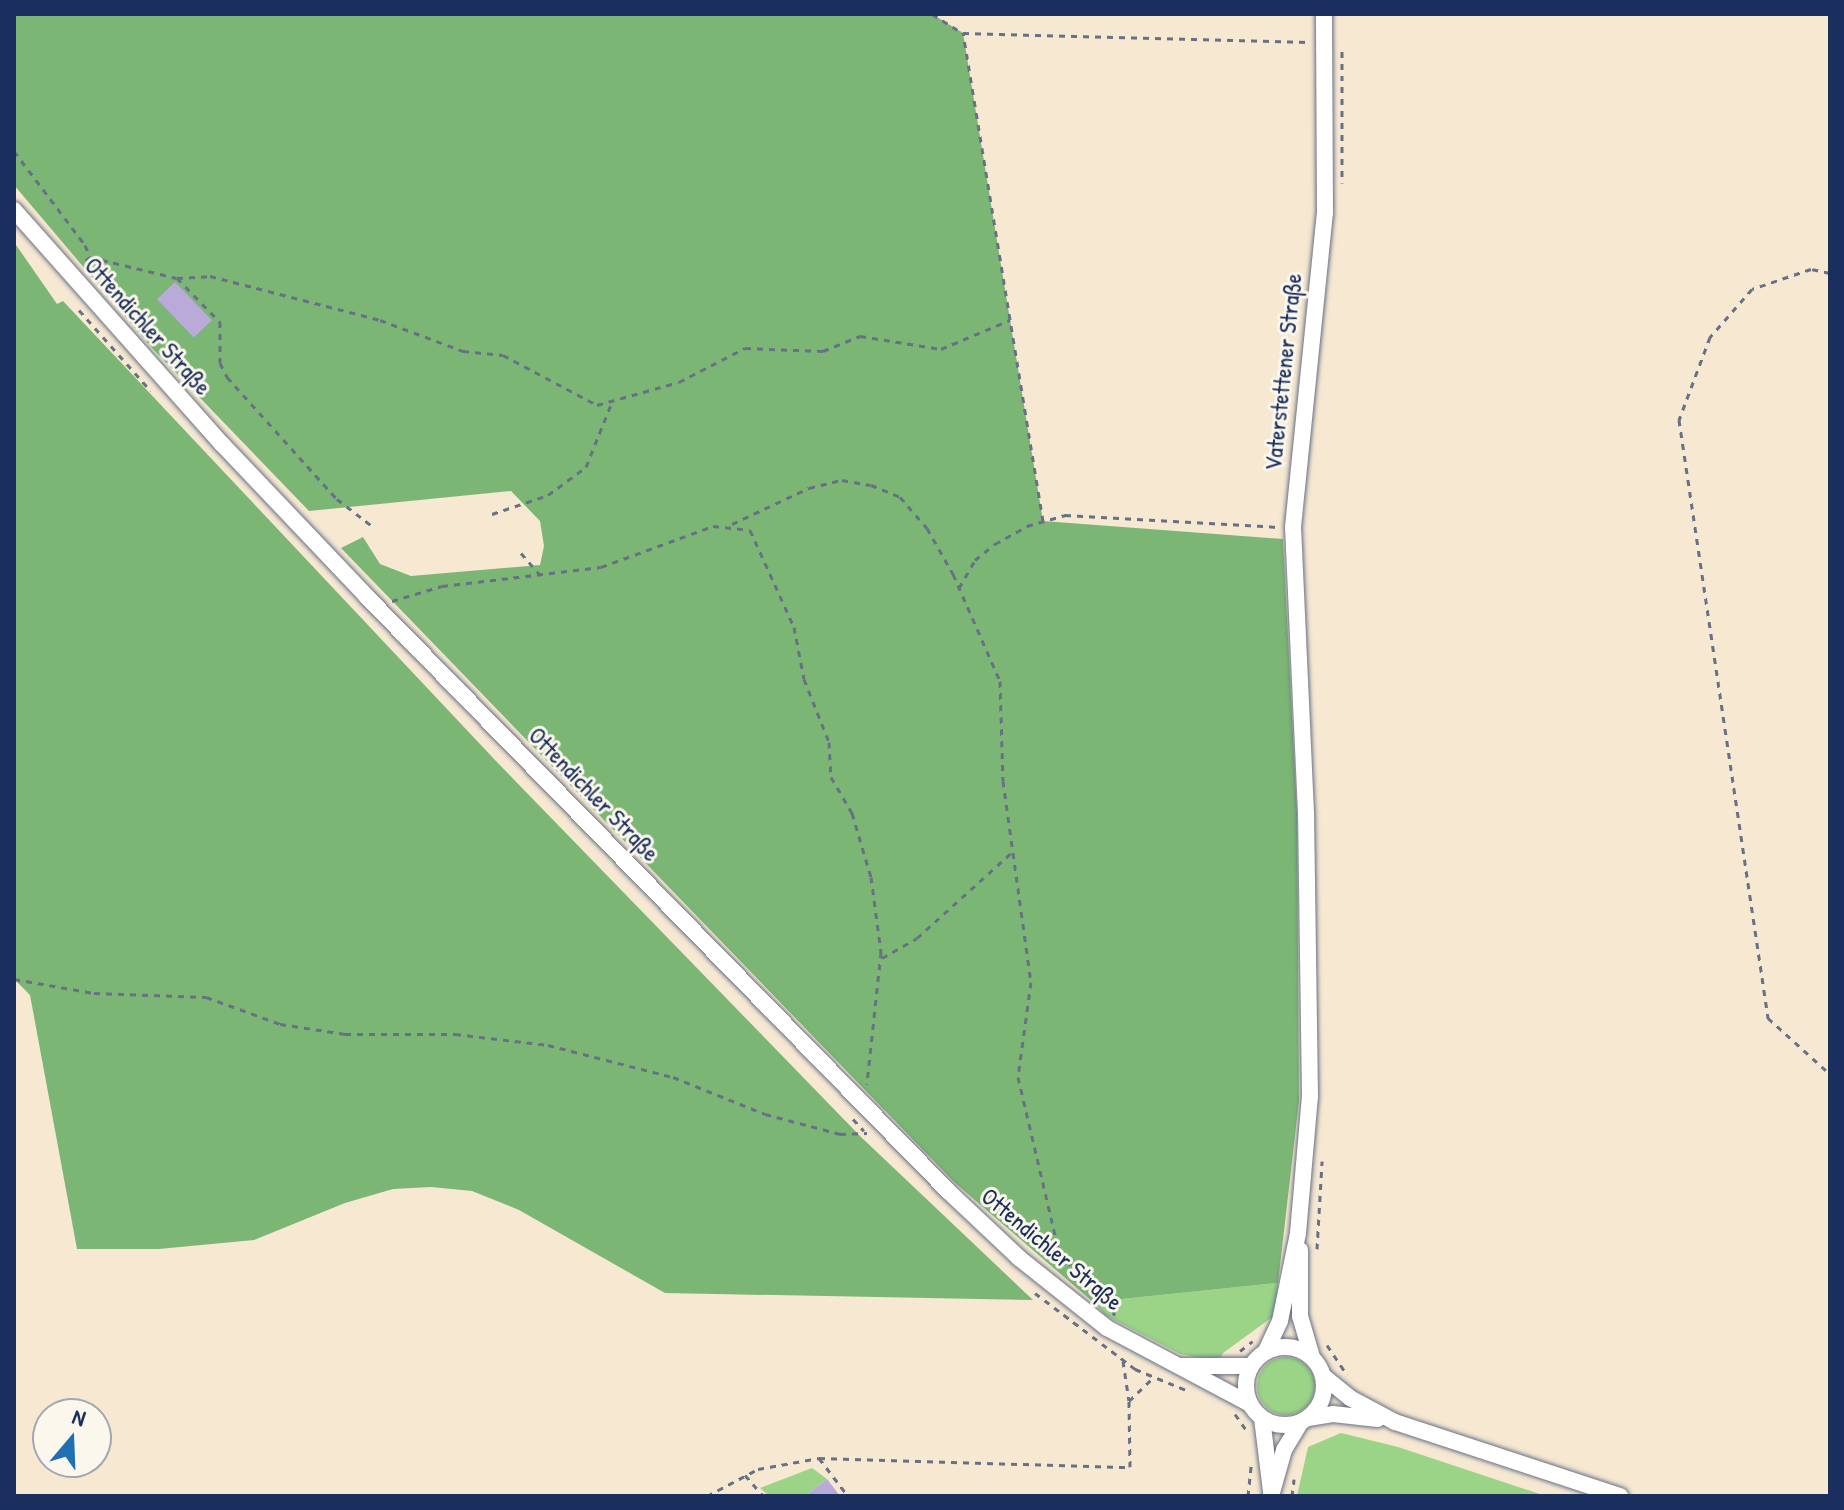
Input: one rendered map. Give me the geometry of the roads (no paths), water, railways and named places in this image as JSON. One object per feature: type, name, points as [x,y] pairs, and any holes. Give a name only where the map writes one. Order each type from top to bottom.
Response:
[{"type":"street","name":"Vaterstettener Straße","points":[[1298,1233],[1310,1097],[1303,736],[1293,527],[1325,213],[1324,14]]},
{"type":"street","name":"Ottendichler Straße","points":[[14,210],[69,274],[367,597],[866,1108],[1019,1258],[1077,1306],[1139,1348],[1250,1404]]},
{"type":"street","points":[[1298,1233],[1280,1321],[1266,1351],[1251,1366],[1246,1389],[1250,1404],[1262,1418],[1281,1425],[1333,1414],[1395,1422]]},
{"type":"street","points":[[1298,1233],[1300,1316],[1312,1357],[1323,1376],[1350,1398],[1395,1422],[1620,1496]]},
{"type":"street","points":[[1266,1351],[1290,1347],[1312,1357]]},
{"type":"street","name":"Ottendichler Straße","points":[[1179,1366],[1251,1366]]},
{"type":"street","points":[[1271,1494],[1304,1420],[1323,1395],[1323,1376]]},
{"type":"street","points":[[1262,1418],[1271,1494]]}]
